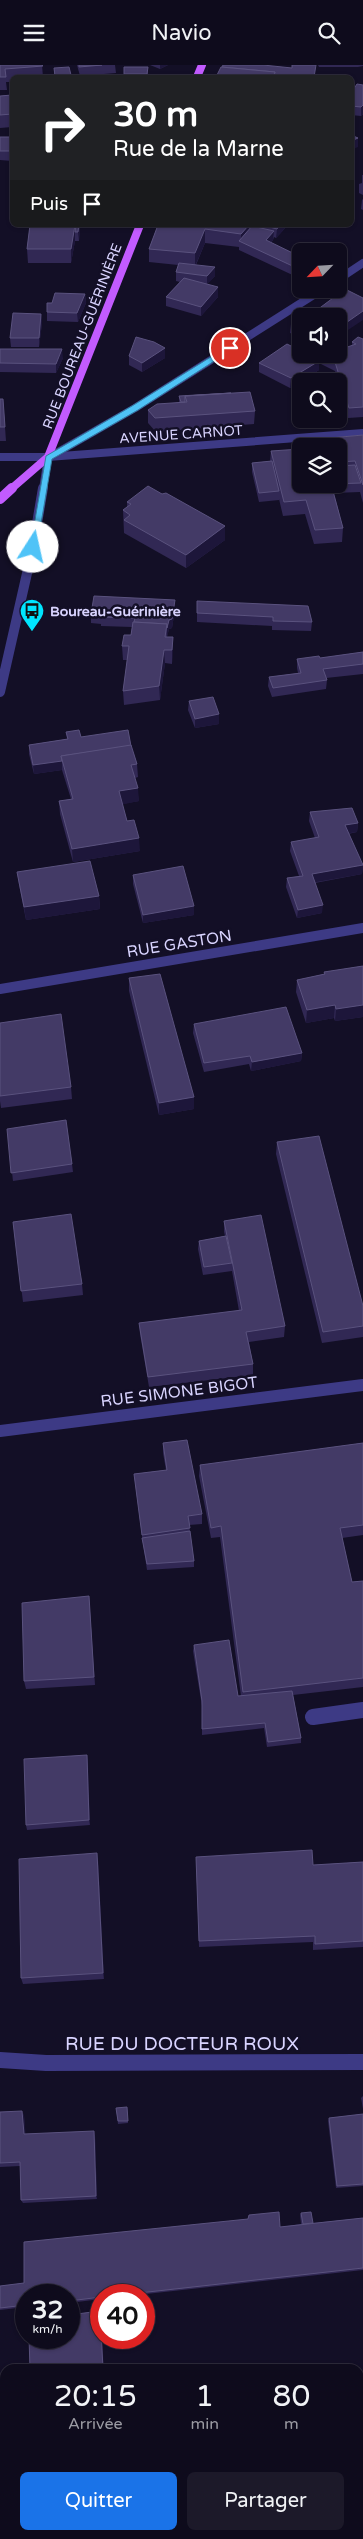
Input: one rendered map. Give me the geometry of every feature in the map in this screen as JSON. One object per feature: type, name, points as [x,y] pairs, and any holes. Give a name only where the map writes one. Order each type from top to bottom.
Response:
[{"type":"main road","name":"RUE BOUREAU-GUÉRINIÈRE","points":[[48,457],[139,227]]},
{"type":"main road","points":[[0,499],[48,457]]},
{"type":"street","points":[[348,273],[363,263]]},
{"type":"street","points":[[0,692],[33,547],[48,457],[135,408],[309,298]]},
{"type":"street","name":"AVENUE CARNOT","points":[[0,457],[48,457],[363,433]]},
{"type":"street","name":"RUE GASTON","points":[[0,989],[363,928]]},
{"type":"street","name":"RUE SIMONE BIGOT","points":[[0,1431],[363,1385]]},
{"type":"street","points":[[313,1717],[363,1711]]},
{"type":"street","name":"RUE DU DOCTEUR ROUX","points":[[0,2060],[46,2063],[317,2064],[363,2062]]},
{"type":"building","points":[[0,65],[43,66],[5,69],[6,77],[0,77]]},
{"type":"building","points":[[79,65],[102,65],[79,67]]},
{"type":"building","points":[[223,65],[263,65],[292,68],[292,65],[316,65],[314,75],[274,75],[275,72],[222,67]]},
{"type":"building","points":[[69,67],[71,75],[55,75],[54,68]]},
{"type":"building","points":[[124,67],[148,67],[147,74],[124,74]]},
{"type":"building","points":[[221,67],[275,72],[274,75],[217,75]]},
{"type":"building","points":[[357,84],[363,85],[363,105],[361,107],[354,106],[354,88]]},
{"type":"building","points":[[10,95],[10,114],[0,115],[0,96]]},
{"type":"building","points":[[0,137],[10,137],[10,151],[0,151]]},
{"type":"building","points":[[30,227],[75,227],[71,249],[27,249]]},
{"type":"building","points":[[157,227],[247,227],[241,234],[205,229],[195,253],[149,249]]},
{"type":"building","points":[[251,227],[274,231],[266,240],[292,253],[292,266],[239,241]]},
{"type":"building","points":[[179,263],[215,267],[207,276],[176,272]]},
{"type":"building","points":[[184,278],[218,287],[201,307],[166,297]]},
{"type":"building","points":[[348,290],[363,298],[363,311],[347,322],[347,308],[320,308],[333,298],[347,298]]},
{"type":"building","points":[[55,293],[85,294],[77,313],[47,312],[47,303],[52,303]]},
{"type":"building","points":[[13,313],[41,314],[39,338],[10,338]]},
{"type":"building","points":[[136,337],[154,342],[165,348],[142,363],[129,356]]},
{"type":"building","points":[[358,337],[363,339],[363,407],[349,408],[347,401],[347,373],[338,373],[335,363],[347,363],[347,347],[356,344],[352,342]]},
{"type":"building","points":[[287,344],[292,346],[292,363],[316,363],[299,373],[292,373],[291,378],[259,363]]},
{"type":"building","points":[[0,349],[62,349],[56,364],[0,363]]},
{"type":"building","points":[[250,392],[255,411],[155,418],[148,410],[157,404],[187,402],[185,396]]},
{"type":"building","points":[[231,393],[185,396],[185,402],[181,402],[179,396]]},
{"type":"building","points":[[0,399],[3,399],[5,427],[0,427]]},
{"type":"building","points":[[363,435],[363,485],[355,461],[347,462],[347,438],[330,438]]},
{"type":"building","points":[[292,450],[292,493],[333,493],[343,528],[315,530],[306,500],[284,502],[271,451]]},
{"type":"building","points":[[272,461],[279,491],[259,493],[252,463]]},
{"type":"building","points":[[355,465],[361,483],[347,484],[347,466]]},
{"type":"building","points":[[148,486],[162,494],[166,493],[225,526],[186,555],[124,520],[130,515],[123,510],[131,504],[127,502]]},
{"type":"building","points":[[94,596],[175,600],[172,619],[169,620],[167,628],[167,624],[134,622],[135,618],[100,617],[102,615],[91,614]]},
{"type":"building","points":[[197,601],[308,606],[312,622],[273,621],[273,617],[197,613]]},
{"type":"building","points":[[133,622],[167,624],[165,637],[173,637],[172,650],[164,650],[159,686],[123,691],[129,646],[122,646],[124,635],[131,635]]},
{"type":"building","points":[[363,652],[363,664],[323,669],[327,680],[273,688],[269,677],[301,673],[297,659]]},
{"type":"building","points":[[213,697],[219,714],[195,719],[189,701]]},
{"type":"building","points":[[79,730],[81,737],[128,730],[131,746],[61,756],[62,761],[33,765],[29,745],[68,739],[66,732]]},
{"type":"building","points":[[131,745],[137,764],[131,765],[138,788],[119,791],[127,821],[134,820],[139,838],[72,849],[59,801],[73,799],[61,756]]},
{"type":"building","points":[[352,808],[358,823],[345,825],[363,865],[312,874],[323,905],[298,910],[287,878],[303,876],[291,842],[319,837],[310,812]]},
{"type":"building","points":[[90,861],[99,896],[24,907],[17,872]]},
{"type":"building","points":[[183,866],[194,906],[143,915],[133,875]]},
{"type":"building","points":[[363,966],[363,1005],[336,1009],[335,1005],[307,1010],[297,980],[325,974],[324,972]]},
{"type":"building","points":[[160,974],[194,1097],[159,1103],[129,978]]},
{"type":"building","points":[[286,1007],[302,1053],[252,1062],[250,1056],[204,1063],[194,1024]]},
{"type":"building","points":[[61,1014],[71,1087],[0,1096],[0,1023]]},
{"type":"building","points":[[66,1120],[72,1164],[11,1173],[7,1129]]},
{"type":"building","points":[[319,1136],[363,1306],[363,1326],[323,1332],[277,1142]]},
{"type":"building","points":[[71,1214],[82,1284],[21,1291],[13,1222]]},
{"type":"building","points":[[261,1215],[285,1326],[246,1332],[253,1364],[148,1377],[139,1323],[242,1310],[224,1221]]},
{"type":"building","points":[[226,1236],[232,1263],[204,1267],[199,1241]]},
{"type":"building","points":[[187,1440],[202,1514],[188,1516],[190,1528],[142,1535],[134,1474],[167,1470],[163,1443]]},
{"type":"building","points":[[363,1443],[363,1525],[340,1528],[352,1582],[363,1581],[363,1678],[243,1692],[221,1526],[211,1528],[200,1465]]},
{"type":"building","points":[[190,1531],[194,1561],[147,1564],[142,1538]]},
{"type":"building","points":[[89,1596],[94,1677],[24,1681],[22,1603]]},
{"type":"building","points":[[229,1640],[238,1696],[292,1691],[301,1738],[268,1742],[265,1723],[202,1729],[202,1701],[194,1645]]},
{"type":"building","points":[[87,1755],[89,1820],[26,1825],[24,1759]]},
{"type":"building","points":[[312,1850],[313,1865],[363,1862],[363,1941],[315,1944],[315,1936],[199,1941],[196,1857]]},
{"type":"building","points":[[97,1853],[103,1973],[21,1978],[19,1859]]},
{"type":"building","points":[[127,2107],[128,2121],[118,2121],[116,2108]]},
{"type":"building","points":[[22,2111],[24,2134],[94,2131],[96,2196],[21,2200],[20,2162],[0,2163],[0,2112]]},
{"type":"building","points":[[363,2114],[363,2184],[337,2186],[329,2118]]},
{"type":"building","points":[[279,2212],[280,2227],[363,2218],[363,2268],[155,2291],[155,2284],[90,2284],[90,2298],[80,2300],[80,2284],[16,2284],[24,2283],[24,2242],[248,2219],[249,2215]]},
{"type":"building","points":[[311,2212],[313,2223],[303,2224],[301,2213]]},
{"type":"building","points":[[15,2284],[15,2306],[0,2308],[0,2286]]},
{"type":"building","points":[[90,2312],[90,2349],[102,2349],[103,2364],[30,2364],[29,2349],[80,2349],[80,2314]]},
{"type":"place","name":"Boureau-Guérinière","points":[[32,632]]},
{"type":"route","points":[[33,547],[48,457],[135,408],[230,348]]}]
